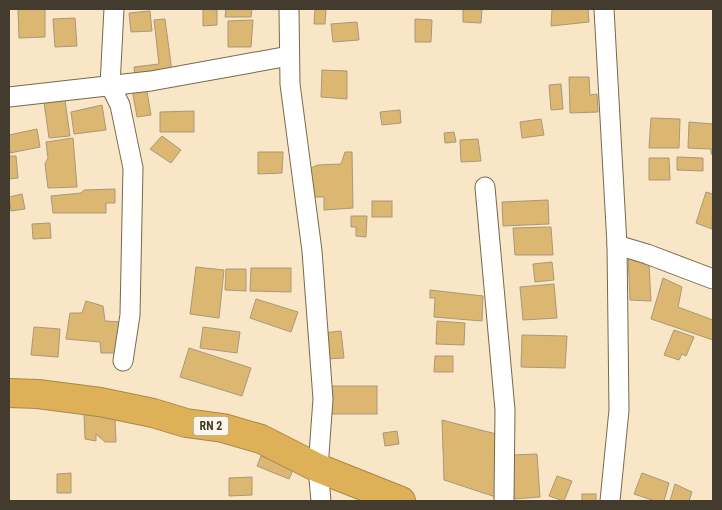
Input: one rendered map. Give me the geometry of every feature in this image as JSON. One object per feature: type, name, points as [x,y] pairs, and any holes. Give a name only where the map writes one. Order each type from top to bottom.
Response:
[{"type":"highway","name":"RN 2","points":[[9,393],[38,394],[100,402],[153,413],[186,423],[223,428],[261,439],[318,468],[401,501]]},
{"type":"street","points":[[114,9],[110,85],[120,105],[132,168],[130,315],[123,361]]},
{"type":"street","points":[[289,9],[290,84],[312,252],[323,399],[318,468],[321,501]]},
{"type":"street","points":[[604,9],[617,245],[619,410],[610,501]]},
{"type":"street","points":[[9,97],[151,81],[289,56]]},
{"type":"street","points":[[484,187],[505,410],[504,501]]},
{"type":"street","points":[[617,245],[647,254],[713,279]]},
{"type":"building","points":[[18,9],[45,9],[45,37],[19,38]]},
{"type":"building","points":[[203,9],[217,10],[217,25],[203,26]]},
{"type":"building","points":[[226,9],[252,9],[251,17],[225,17]]},
{"type":"building","points":[[315,9],[326,9],[325,24],[314,24]]},
{"type":"building","points":[[463,9],[482,9],[481,23],[463,22]]},
{"type":"building","points":[[552,9],[588,9],[589,22],[551,26]]},
{"type":"building","points":[[150,11],[152,31],[131,32],[129,13]]},
{"type":"building","points":[[75,18],[77,46],[55,47],[53,19]]},
{"type":"building","points":[[165,19],[172,72],[135,76],[134,67],[159,64],[154,20]]},
{"type":"building","points":[[415,19],[432,20],[431,42],[415,42]]},
{"type":"building","points":[[253,20],[251,47],[228,47],[228,21]]},
{"type":"building","points":[[357,22],[359,40],[333,42],[331,24]]},
{"type":"building","points":[[322,70],[347,71],[347,99],[321,97]]},
{"type":"building","points":[[569,77],[589,77],[590,95],[597,94],[598,112],[570,113]]},
{"type":"building","points":[[561,84],[563,109],[551,110],[549,85]]},
{"type":"building","points":[[146,86],[151,115],[137,117],[132,89]]},
{"type":"building","points":[[64,93],[70,136],[49,138],[43,95]]},
{"type":"building","points":[[102,105],[106,130],[74,134],[71,112]]},
{"type":"building","points":[[400,110],[401,123],[382,125],[380,112]]},
{"type":"building","points":[[194,111],[194,132],[160,132],[160,112]]},
{"type":"building","points":[[651,118],[680,119],[679,148],[649,148]]},
{"type":"building","points":[[541,119],[544,135],[522,138],[520,122]]},
{"type":"building","points":[[689,122],[713,124],[713,154],[711,154],[711,149],[688,148]]},
{"type":"building","points":[[37,129],[40,147],[10,153],[9,135]]},
{"type":"building","points":[[454,132],[456,142],[445,143],[444,133]]},
{"type":"building","points":[[162,136],[181,150],[171,163],[150,149]]},
{"type":"building","points":[[73,138],[77,187],[48,188],[45,164],[48,158],[46,142]]},
{"type":"building","points":[[478,139],[481,161],[461,162],[460,140]]},
{"type":"building","points":[[258,152],[283,152],[282,173],[258,174]]},
{"type":"building","points":[[345,152],[352,152],[353,208],[324,210],[324,197],[307,197],[303,171],[318,165],[341,164]]},
{"type":"building","points":[[9,156],[16,156],[18,178],[9,179]]},
{"type":"building","points":[[677,157],[703,158],[703,171],[677,170]]},
{"type":"building","points":[[649,158],[669,158],[670,180],[649,180]]},
{"type":"building","points":[[115,189],[115,203],[106,203],[106,213],[53,213],[51,196],[81,193],[84,190]]},
{"type":"building","points":[[706,192],[713,194],[712,229],[696,223]]},
{"type":"building","points":[[22,194],[25,209],[11,211],[9,197]]},
{"type":"building","points":[[548,200],[549,224],[503,226],[502,202]]},
{"type":"building","points":[[372,201],[392,201],[392,217],[372,217]]},
{"type":"building","points":[[351,216],[367,216],[366,237],[356,236],[356,227],[351,227]]},
{"type":"building","points":[[50,223],[51,238],[33,239],[32,224]]},
{"type":"building","points":[[551,227],[553,255],[515,255],[513,228]]},
{"type":"building","points":[[628,253],[643,254],[643,264],[649,264],[651,301],[630,300]]},
{"type":"building","points":[[552,262],[554,280],[535,282],[533,264]]},
{"type":"building","points":[[196,267],[224,270],[219,318],[190,314]]},
{"type":"building","points":[[251,268],[291,268],[291,292],[250,291]]},
{"type":"building","points":[[226,269],[246,269],[246,291],[225,290]]},
{"type":"building","points":[[663,278],[682,287],[678,307],[713,320],[713,340],[651,319]]},
{"type":"building","points":[[554,284],[557,318],[523,320],[520,287]]},
{"type":"building","points":[[430,290],[483,296],[482,321],[434,317],[435,298],[430,298]]},
{"type":"building","points":[[256,299],[298,312],[291,332],[250,318]]},
{"type":"building","points":[[86,301],[103,306],[105,321],[123,322],[117,353],[101,353],[100,342],[66,339],[70,313],[82,313]]},
{"type":"building","points":[[437,321],[465,323],[464,345],[436,344]]},
{"type":"building","points":[[34,327],[60,329],[58,357],[31,355]]},
{"type":"building","points":[[203,327],[240,332],[237,353],[200,348]]},
{"type":"building","points":[[674,330],[694,337],[686,356],[682,354],[679,360],[664,355]]},
{"type":"building","points":[[341,331],[344,358],[326,359],[322,333]]},
{"type":"building","points":[[522,335],[567,336],[565,368],[521,367]]},
{"type":"building","points":[[189,348],[251,368],[242,396],[180,377]]},
{"type":"building","points":[[435,356],[453,356],[453,372],[434,372]]},
{"type":"building","points":[[330,386],[377,386],[377,414],[330,414]]},
{"type":"building","points":[[84,414],[115,419],[116,442],[105,442],[96,434],[96,441],[85,439]]},
{"type":"building","points":[[442,420],[500,435],[502,499],[444,480]]},
{"type":"building","points":[[397,431],[399,444],[385,446],[383,433]]},
{"type":"building","points":[[537,454],[540,497],[514,499],[512,455]]},
{"type":"building","points":[[261,456],[293,470],[289,479],[257,466]]},
{"type":"building","points":[[71,473],[71,493],[57,493],[57,474]]},
{"type":"building","points":[[642,473],[669,483],[664,501],[655,501],[634,494]]},
{"type":"building","points":[[557,476],[572,481],[564,501],[549,496]]},
{"type":"building","points":[[252,477],[252,495],[229,496],[229,478]]},
{"type":"building","points":[[675,484],[692,492],[689,501],[670,501]]},
{"type":"building","points":[[582,494],[596,494],[596,501],[582,501]]}]
